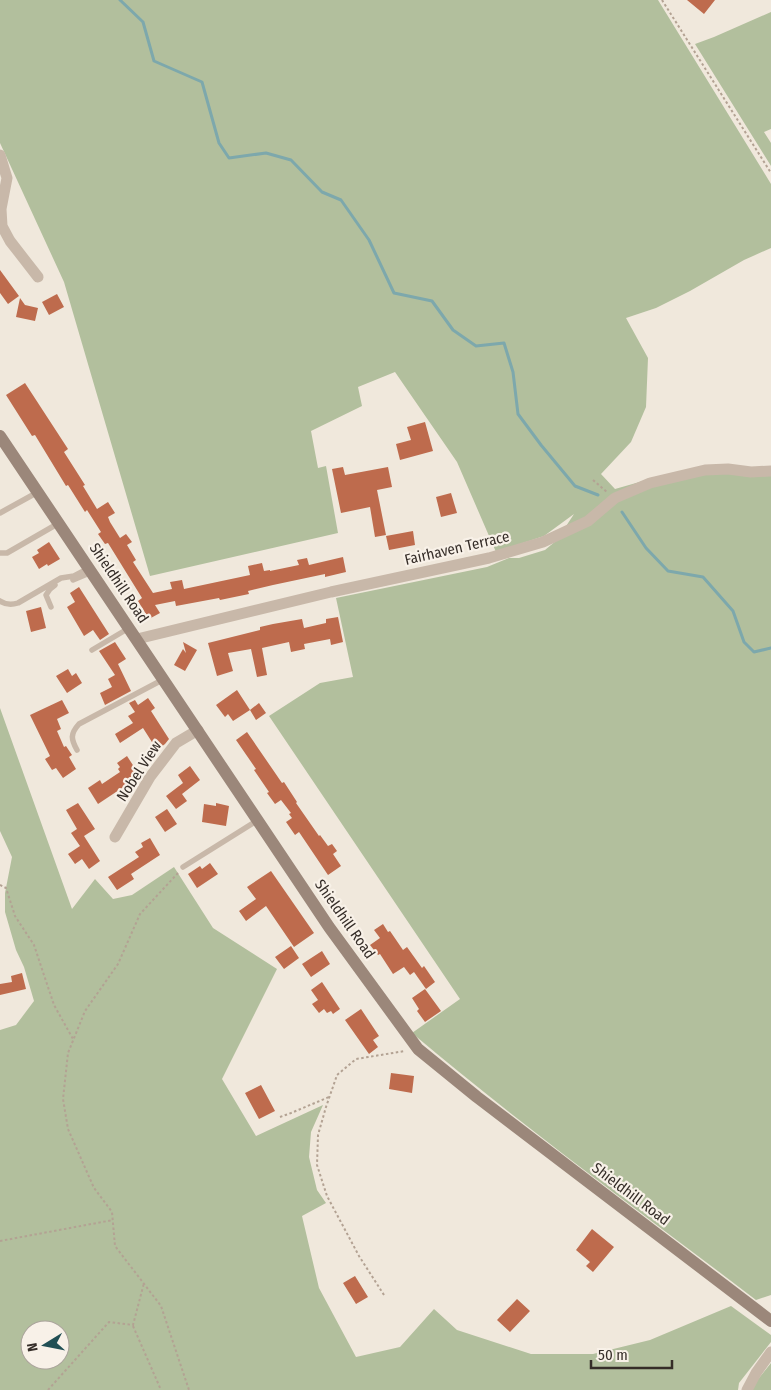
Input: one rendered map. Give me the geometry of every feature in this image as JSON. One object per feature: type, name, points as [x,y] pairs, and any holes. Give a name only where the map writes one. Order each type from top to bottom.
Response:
[{"type":"main road","name":"Shieldhill Road","points":[[0,436],[329,926],[418,1049],[477,1097],[771,1321]]},
{"type":"street","points":[[0,155],[7,178],[1,208],[2,226],[10,241],[38,277]]},
{"type":"street","name":"Fairhaven Terrace","points":[[138,639],[331,592],[507,553],[543,542],[588,521],[615,498],[650,483],[705,470],[771,471]]},
{"type":"street","name":"Nobel View","points":[[115,838],[150,777],[176,743],[198,730]]},
{"type":"street","points":[[748,1390],[756,1373],[771,1352]]},
{"type":"lane","points":[[0,513],[38,492]]},
{"type":"lane","points":[[0,553],[7,553],[59,523]]},
{"type":"lane","points":[[0,601],[4,604],[12,605],[18,603],[60,578],[74,576],[91,570]]},
{"type":"lane","points":[[51,607],[46,594],[50,588],[57,583],[79,578],[91,570]]},
{"type":"lane","points":[[92,650],[130,628]]},
{"type":"lane","points":[[76,750],[72,741],[73,731],[79,724],[164,679]]},
{"type":"lane","points":[[183,867],[258,820]]},
{"type":"path","points":[[662,0],[771,173]]},
{"type":"path","points":[[593,480],[615,498]]},
{"type":"path","points":[[183,867],[140,914],[118,964],[86,1011],[68,1053],[63,1099],[68,1129],[94,1188],[112,1212],[115,1246],[161,1306],[189,1390]]},
{"type":"path","points":[[0,885],[6,888],[15,916],[34,945],[54,1005],[73,1040]]},
{"type":"path","points":[[384,1295],[359,1256],[327,1196],[317,1165],[318,1136],[337,1075],[356,1059],[418,1049]]},
{"type":"path","points":[[280,1117],[329,1096]]},
{"type":"path","points":[[0,1241],[113,1220]]},
{"type":"path","points":[[144,1283],[133,1325],[161,1390]]},
{"type":"path","points":[[48,1390],[110,1322],[133,1325]]},
{"type":"green space","points":[[0,0],[658,0],[771,184],[771,248],[744,260],[656,308],[626,318],[648,358],[646,407],[631,442],[601,474],[615,489],[650,479],[771,466],[771,1295],[756,1300],[539,1136],[412,1033],[460,999],[269,716],[320,683],[353,677],[336,598],[487,567],[509,558],[519,558],[545,550],[557,540],[574,514],[544,536],[496,552],[457,462],[395,372],[358,387],[362,406],[311,431],[318,468],[326,466],[338,533],[150,576],[64,282],[0,143]]},
{"type":"green space","points":[[771,12],[771,129],[764,132],[771,143],[771,166],[695,44]]},
{"type":"green space","points":[[0,708],[72,909],[95,879],[113,899],[132,895],[174,867],[213,928],[277,969],[222,1079],[256,1136],[323,1105],[311,1132],[309,1157],[317,1190],[326,1203],[302,1216],[319,1288],[356,1357],[400,1347],[434,1309],[457,1330],[531,1354],[593,1354],[650,1340],[731,1306],[771,1335],[771,1342],[739,1383],[738,1390],[0,1390],[0,1030],[16,1025],[34,1001],[5,912],[5,893],[12,857],[0,831]]},
{"type":"green space","points":[[771,1363],[771,1390],[752,1390],[755,1383]]},
{"type":"building","points":[[687,0],[715,0],[704,14]]},
{"type":"building","points":[[0,270],[19,296],[8,304],[0,293]]},
{"type":"building","points":[[57,294],[64,307],[49,315],[42,302]]},
{"type":"building","points":[[20,298],[25,305],[38,308],[35,321],[16,317]]},
{"type":"building","points":[[25,383],[68,449],[64,452],[85,485],[83,486],[97,509],[108,502],[115,513],[108,517],[110,522],[120,538],[126,534],[132,542],[127,545],[136,560],[133,562],[153,593],[172,589],[170,582],[182,580],[184,589],[250,575],[248,566],[262,563],[264,571],[270,571],[299,565],[297,560],[307,558],[309,565],[343,557],[346,572],[325,577],[325,574],[273,585],[248,591],[249,594],[220,600],[219,598],[176,606],[175,601],[155,605],[160,613],[149,619],[138,601],[142,598],[108,543],[105,544],[98,534],[101,532],[87,510],[85,512],[68,485],[66,486],[35,435],[32,436],[6,395]]},
{"type":"building","points":[[425,422],[433,451],[400,460],[396,444],[411,440],[407,427]]},
{"type":"building","points":[[343,467],[345,475],[388,467],[392,487],[377,490],[386,535],[375,537],[370,507],[341,513],[332,469]]},
{"type":"building","points":[[451,493],[457,513],[441,517],[436,497]]},
{"type":"building","points":[[413,531],[415,545],[389,550],[386,536]]},
{"type":"building","points":[[49,542],[60,559],[39,569],[32,557],[39,553],[37,550]]},
{"type":"building","points":[[79,587],[109,634],[100,640],[93,630],[84,636],[67,607],[75,602],[70,593]]},
{"type":"building","points":[[41,607],[46,628],[31,632],[26,611]]},
{"type":"building","points":[[338,617],[343,642],[331,645],[330,639],[304,644],[305,649],[291,652],[289,642],[262,648],[267,675],[257,677],[251,649],[228,653],[233,671],[217,676],[208,643],[260,630],[260,627],[273,624],[302,619],[304,628],[326,623],[326,619]]},
{"type":"building","points":[[115,642],[126,659],[118,664],[131,691],[105,705],[100,693],[112,687],[108,679],[115,675],[99,651]]},
{"type":"building","points":[[183,642],[197,650],[185,671],[174,665],[183,649],[186,653]]},
{"type":"building","points":[[68,669],[72,676],[76,673],[82,683],[67,693],[56,676]]},
{"type":"building","points":[[237,690],[250,710],[233,721],[228,714],[225,717],[216,705]]},
{"type":"building","points":[[148,698],[155,708],[151,711],[169,739],[157,750],[143,728],[120,743],[115,734],[133,723],[128,716],[135,712],[129,703],[135,700],[138,705]]},
{"type":"building","points":[[62,700],[69,713],[57,719],[61,729],[57,731],[64,747],[66,746],[72,755],[69,757],[76,769],[63,778],[56,768],[52,770],[45,759],[50,756],[30,715]]},
{"type":"building","points":[[259,703],[266,713],[256,720],[250,710]]},
{"type":"building","points":[[247,732],[282,783],[284,782],[319,836],[328,846],[332,844],[337,851],[333,854],[341,866],[328,875],[299,832],[295,835],[286,822],[292,818],[289,814],[291,813],[281,800],[275,804],[254,770],[256,769],[236,740]]},
{"type":"building","points":[[127,756],[140,776],[98,804],[88,788],[100,780],[102,784],[120,772],[118,769],[120,767],[117,763]]},
{"type":"building","points":[[190,766],[200,780],[182,794],[187,801],[176,809],[166,796],[183,783],[178,775]]},
{"type":"building","points":[[78,803],[95,829],[84,836],[100,861],[89,869],[82,859],[75,864],[68,854],[80,846],[71,833],[77,829],[66,810]]},
{"type":"building","points":[[216,803],[229,806],[226,826],[202,822],[204,804],[216,806]]},
{"type":"building","points":[[167,809],[177,824],[165,832],[155,817]]},
{"type":"building","points":[[150,838],[160,855],[131,874],[134,879],[117,890],[108,877],[139,857],[135,852],[143,847],[141,843]]},
{"type":"building","points":[[210,863],[218,874],[197,888],[188,874],[200,866],[202,869]]},
{"type":"building","points":[[271,871],[314,933],[294,947],[266,906],[246,921],[239,911],[256,899],[247,887]]},
{"type":"building","points":[[383,924],[403,950],[407,947],[435,982],[426,989],[414,972],[410,975],[404,967],[393,974],[380,954],[378,955],[370,945],[380,938],[374,930]]},
{"type":"building","points":[[291,946],[299,958],[284,969],[275,957]]},
{"type":"building","points":[[322,951],[330,964],[311,977],[302,964]]},
{"type":"building","points":[[22,973],[26,989],[0,995],[0,984],[12,982],[11,976]]},
{"type":"building","points":[[322,982],[340,1009],[333,1014],[331,1011],[327,1013],[324,1009],[319,1013],[312,1004],[318,1000],[311,990]]},
{"type":"building","points":[[425,989],[441,1011],[425,1022],[417,1011],[419,1009],[412,998]]},
{"type":"building","points":[[361,1009],[379,1036],[373,1040],[378,1047],[369,1054],[345,1020]]},
{"type":"building","points":[[391,1073],[414,1076],[412,1093],[389,1089]]},
{"type":"building","points":[[261,1085],[275,1111],[259,1119],[245,1093]]},
{"type":"building","points":[[592,1229],[614,1247],[593,1272],[586,1266],[590,1262],[576,1250]]},
{"type":"building","points":[[355,1276],[368,1297],[356,1304],[343,1283]]},
{"type":"building","points":[[517,1299],[530,1311],[510,1332],[497,1320]]},
{"type":"waterway","points":[[120,0],[143,22],[154,61],[202,82],[219,143],[229,158],[266,153],[291,160],[322,192],[341,200],[369,240],[394,293],[432,301],[453,330],[476,346],[504,343],[513,372],[518,414],[575,486],[598,495]]},
{"type":"waterway","points":[[622,512],[646,548],[668,571],[703,577],[733,611],[744,642],[754,652],[771,648]]}]
